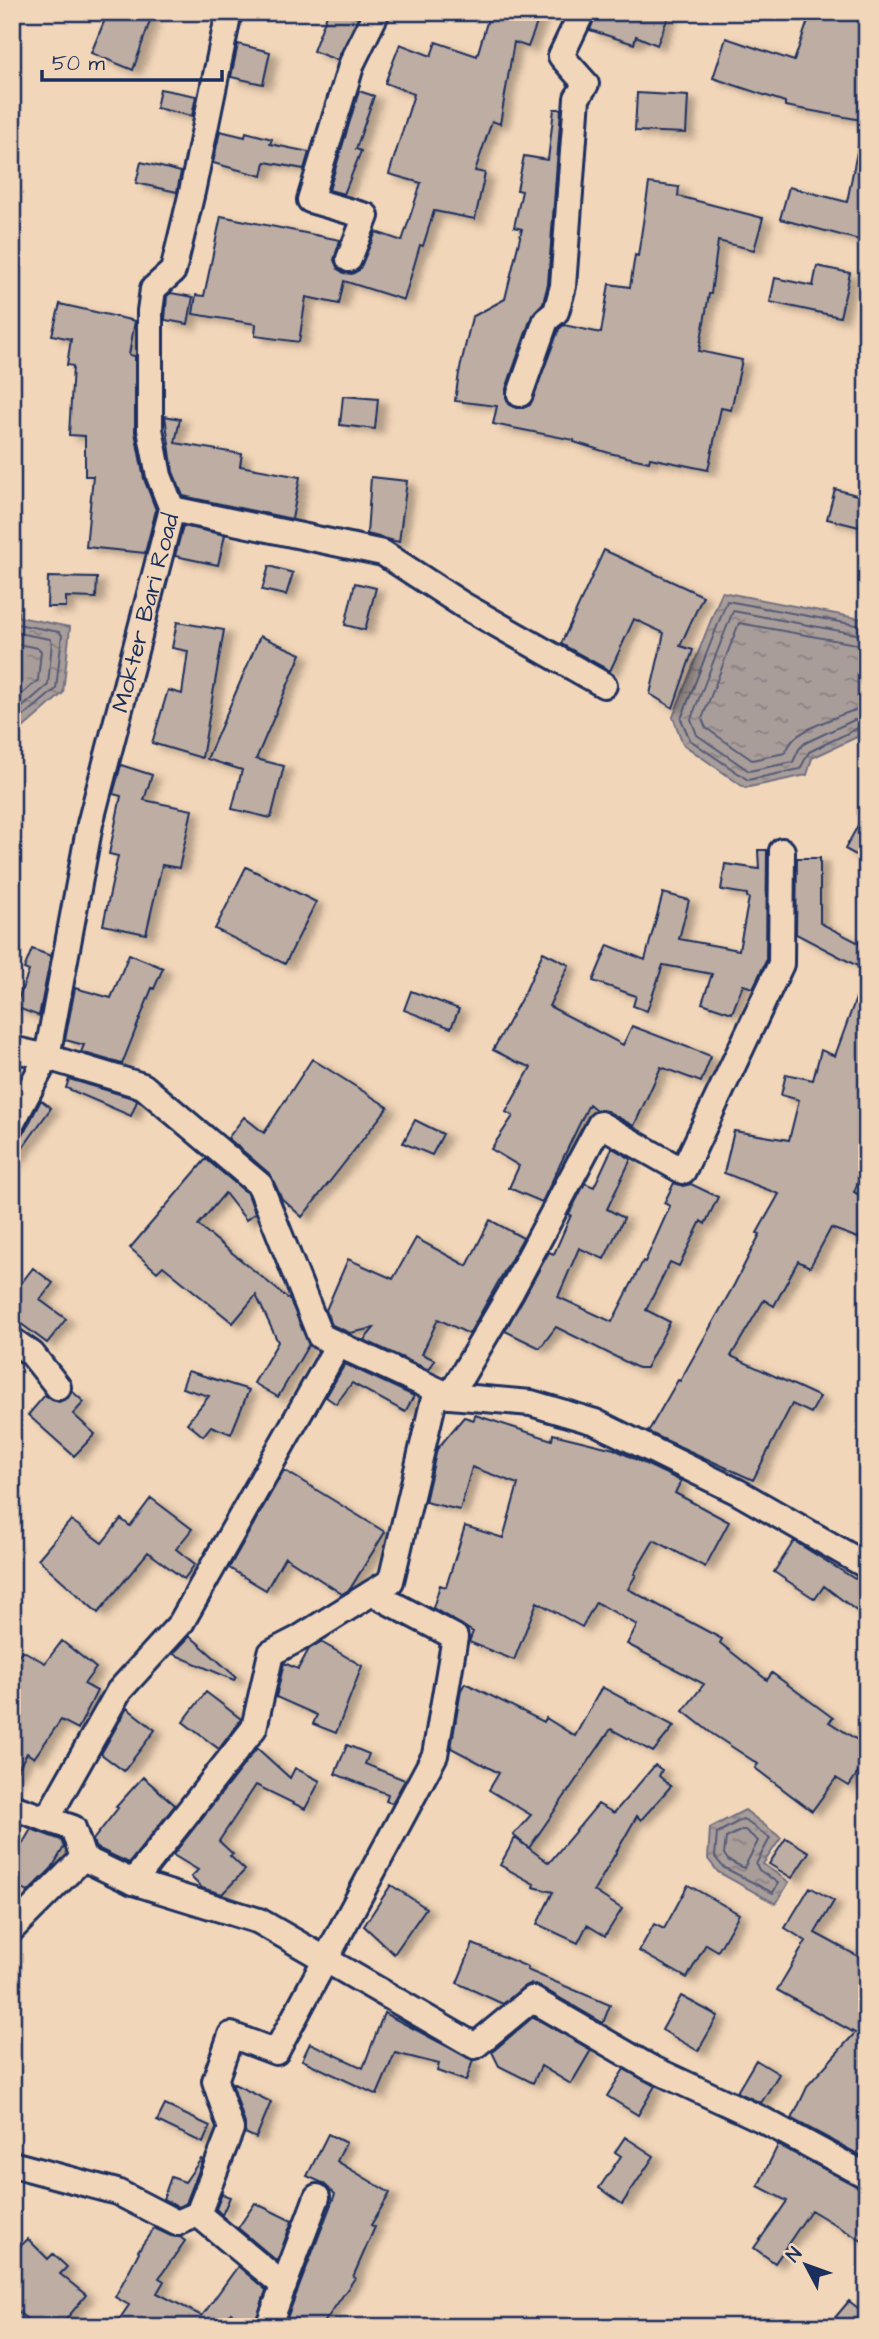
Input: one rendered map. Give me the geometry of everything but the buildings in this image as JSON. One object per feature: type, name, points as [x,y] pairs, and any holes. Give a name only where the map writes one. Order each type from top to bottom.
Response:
[{"type":"street","name":"Mokter Bari Road","points":[[12,1123],[47,1057],[90,824],[173,509],[159,476],[150,429],[150,311],[153,289],[173,271],[229,12]]},
{"type":"street","points":[[349,259],[366,216],[310,200],[352,63],[377,12]]},
{"type":"street","points":[[520,394],[546,320],[556,312],[563,286],[577,98],[586,84],[561,56],[582,12]]},
{"type":"street","points":[[173,509],[383,553],[463,605],[604,685]]},
{"type":"street","points":[[133,1882],[254,1727],[271,1653],[391,1581],[443,1393],[511,1292],[600,1124],[683,1171],[781,964],[782,851]]},
{"type":"street","points":[[12,1049],[143,1086],[260,1185],[320,1336],[443,1393],[531,1403],[595,1422],[738,1492],[867,1566]]},
{"type":"street","points":[[12,1340],[32,1354],[58,1387]]},
{"type":"street","points":[[47,1819],[119,1690],[181,1623],[338,1345]]},
{"type":"street","points":[[12,2164],[117,2192],[177,2223],[198,2214],[231,2129],[215,2081],[231,2035],[276,2052],[435,1755],[455,1637],[372,1593]]},
{"type":"street","points":[[12,1807],[73,1828],[83,1858],[133,1882],[259,1921],[475,2046],[531,1999],[649,2067],[761,2119],[867,2176]]},
{"type":"street","points":[[12,1929],[83,1858]]},
{"type":"street","points":[[268,2327],[317,2197]]},
{"type":"street","points":[[198,2214],[284,2286]]},
{"type":"water","points":[[12,568],[19,617],[70,627],[63,693],[23,728],[12,734]]},
{"type":"water","points":[[722,592],[867,620],[867,734],[812,758],[807,775],[745,788],[683,744],[673,717]]},
{"type":"water","points":[[745,1810],[781,1838],[763,1864],[789,1882],[776,1904],[718,1872],[708,1859],[710,1828]]}]
